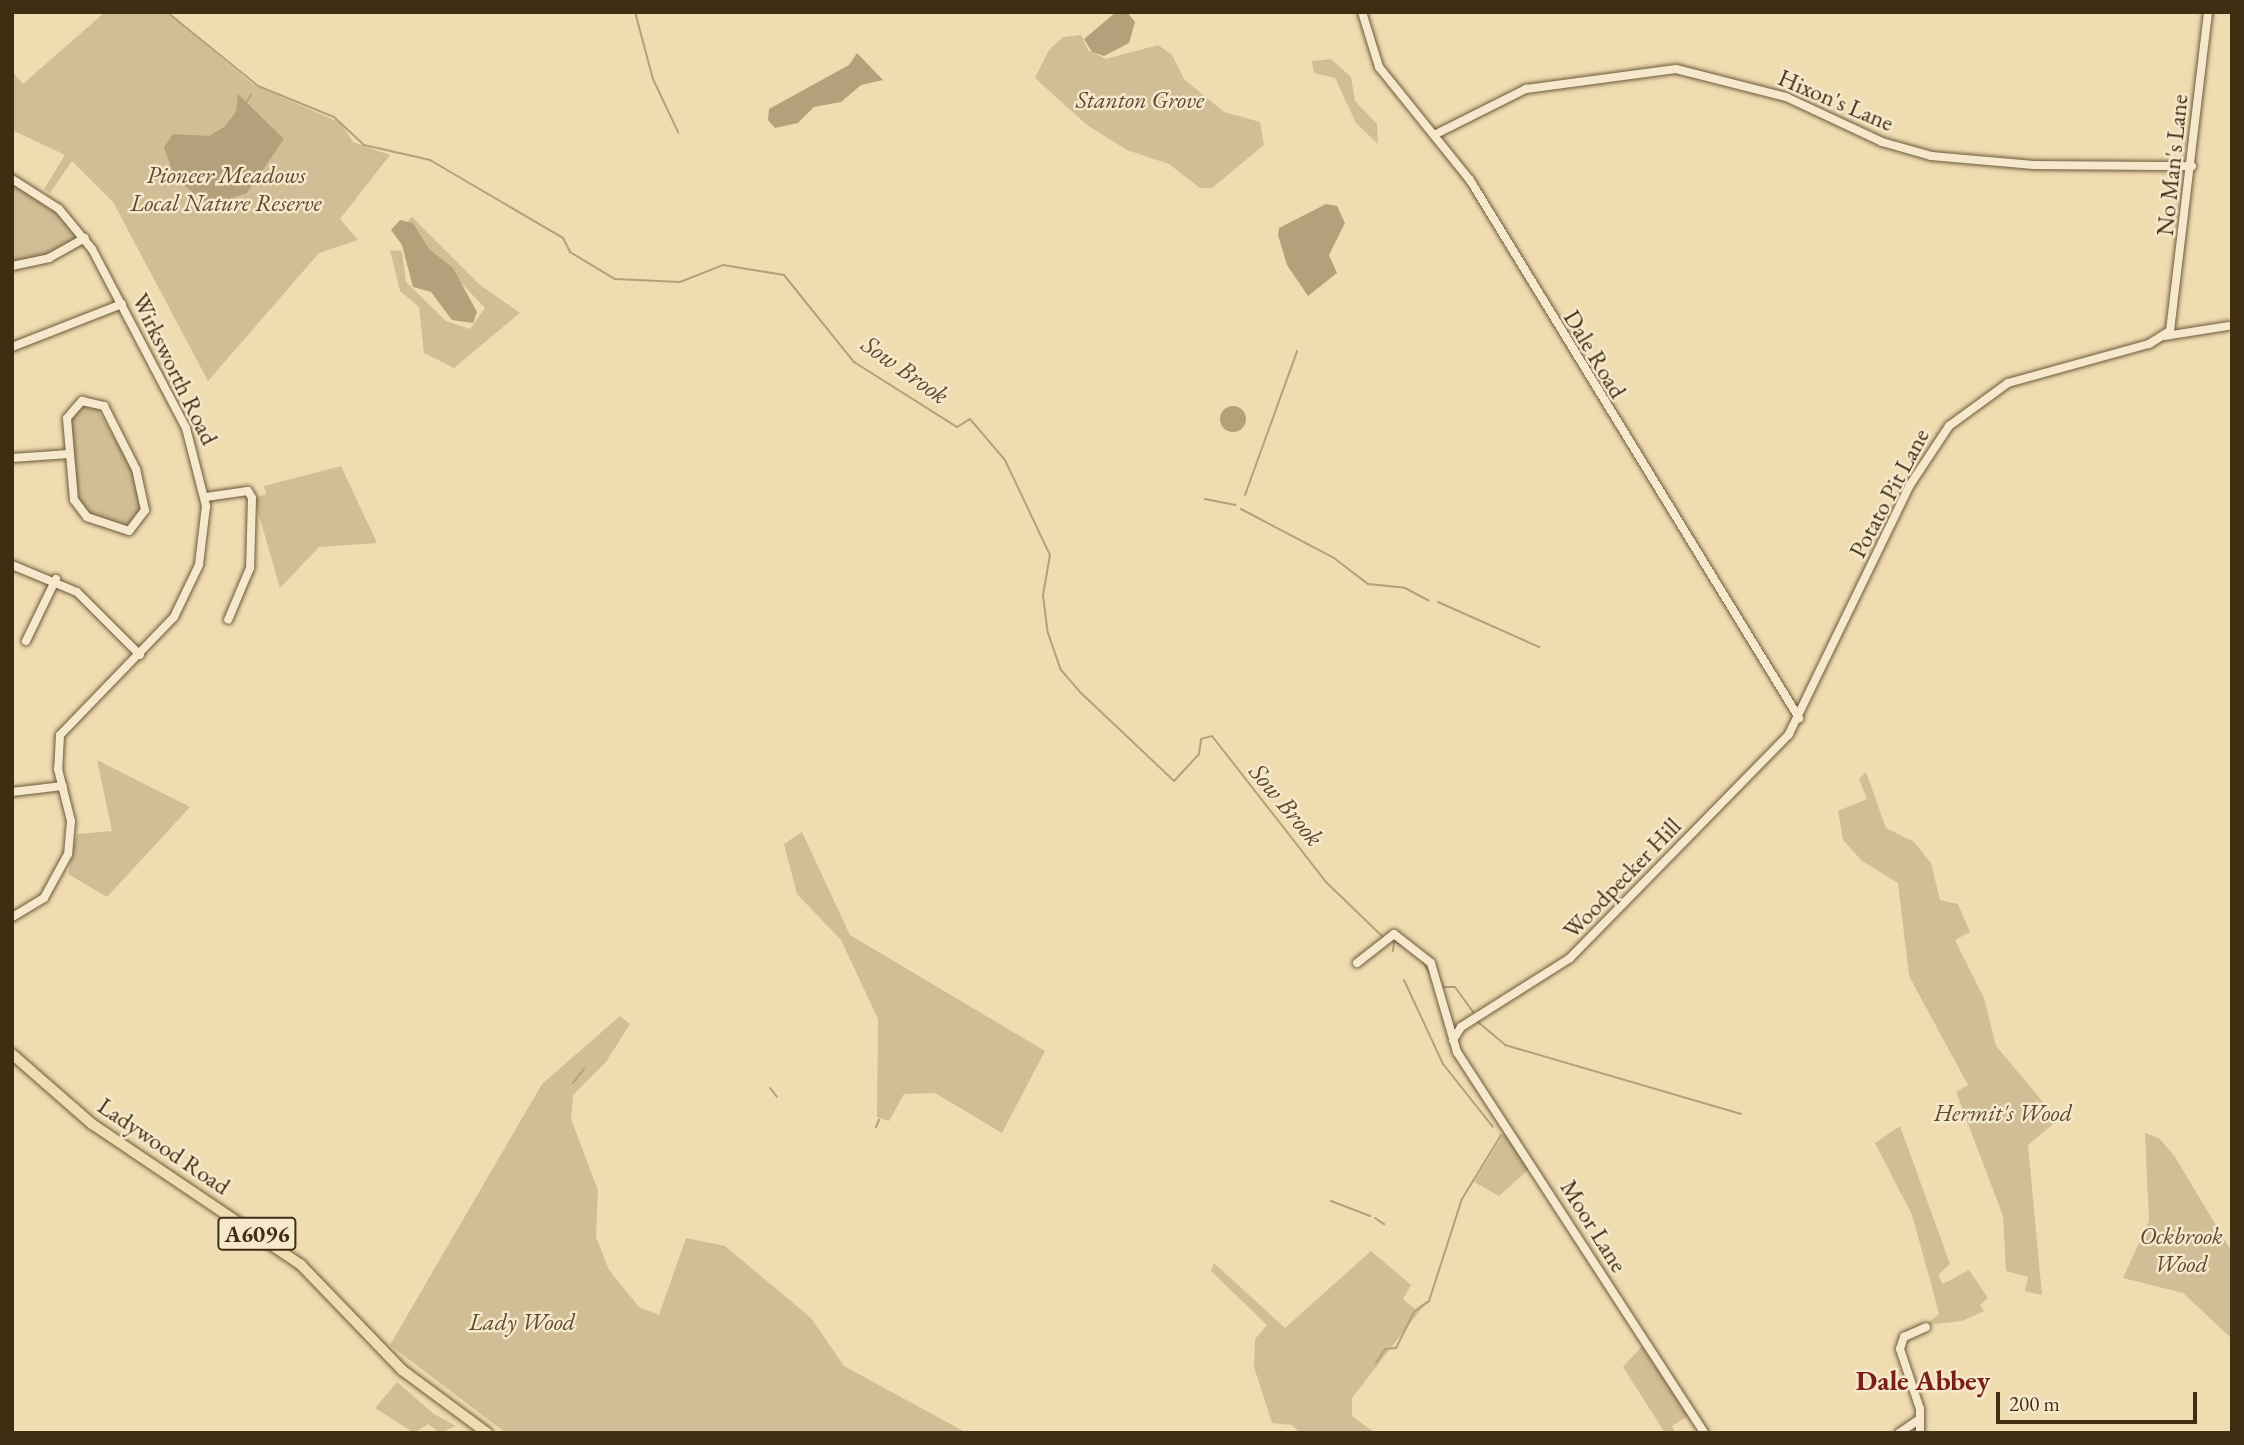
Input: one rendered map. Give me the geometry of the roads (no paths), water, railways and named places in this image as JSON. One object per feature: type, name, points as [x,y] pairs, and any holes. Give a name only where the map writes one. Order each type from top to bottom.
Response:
[{"type":"main road","name":"Ladywood Road","points":[[12,1054],[92,1124],[301,1265],[402,1370],[486,1433]]},
{"type":"street","name":"Dale Road","points":[[1362,12],[1379,67],[1436,134],[1799,718]]},
{"type":"street","name":"No Man's Lane","points":[[2174,322],[2208,12]]},
{"type":"street","name":"Hixon's Lane","points":[[1436,134],[1526,89],[1676,69],[1786,97],[1863,134],[1931,156],[2034,165],[2192,166]]},
{"type":"street","name":"Wirksworth Road","points":[[12,179],[59,209],[85,238],[186,428],[205,497],[204,542],[191,585],[140,655],[64,729],[57,756],[71,821],[64,867],[38,904],[12,917]]},
{"type":"street","points":[[12,265],[49,258],[85,238]]},
{"type":"street","points":[[12,347],[122,304]]},
{"type":"street","points":[[2165,336],[2174,322],[2188,332]]},
{"type":"street","name":"Potato Pit Lane","points":[[1799,718],[1910,485],[1942,433],[2008,383],[2165,336],[2228,326]]},
{"type":"street","points":[[82,401],[100,403],[140,480],[145,510],[138,526],[119,532],[80,512],[69,454],[70,410],[82,401]]},
{"type":"street","points":[[12,458],[69,454]]},
{"type":"street","points":[[205,497],[251,494],[253,553],[247,591],[228,620]]},
{"type":"street","points":[[12,565],[56,579],[140,655]]},
{"type":"street","points":[[26,641],[56,579]]},
{"type":"street","name":"Woodpecker Hill","points":[[1453,1040],[1461,1027],[1570,958],[1783,742],[1799,718]]},
{"type":"street","points":[[12,792],[63,786]]},
{"type":"street","name":"Moor Lane","points":[[1357,963],[1394,934],[1427,957],[1453,1040],[1704,1433]]},
{"type":"street","points":[[1920,1433],[1900,1343],[1926,1327]]},
{"type":"street","points":[[1899,1433],[1918,1420]]},
{"type":"waterway","name":"Sow Brook","points":[[167,12],[258,86],[334,117],[364,145],[430,160],[563,238],[570,252],[615,279],[680,282],[723,265],[784,275],[854,362],[957,427],[970,419],[1005,460],[1050,555],[1043,595],[1048,633],[1061,670],[1080,692],[1174,781],[1199,754],[1201,739],[1212,736],[1326,882],[1384,938]]},
{"type":"waterway","points":[[635,12],[653,79],[678,132]]},
{"type":"waterway","points":[[247,101],[251,95]]},
{"type":"waterway","points":[[1245,495],[1297,351]]},
{"type":"waterway","points":[[1205,499],[1235,505]]},
{"type":"waterway","points":[[1241,509],[1334,558],[1368,584],[1405,588],[1429,601]]},
{"type":"waterway","points":[[1438,602],[1539,647]]},
{"type":"waterway","name":"Sow Brook","points":[[1393,951],[1394,941],[1402,945]]},
{"type":"waterway","name":"Sow Brook","points":[[1423,962],[1429,972]]},
{"type":"waterway","points":[[1404,980],[1443,1064],[1493,1127]]},
{"type":"waterway","name":"Sow Brook","points":[[1441,987],[1455,987],[1473,1012]]},
{"type":"waterway","name":"Sow Brook","points":[[1478,1022],[1505,1045],[1741,1114]]},
{"type":"waterway","points":[[573,1083],[584,1069]]},
{"type":"waterway","points":[[770,1088],[777,1097]]},
{"type":"waterway","points":[[876,1127],[879,1120]]},
{"type":"waterway","points":[[1376,1363],[1385,1349],[1396,1348],[1414,1312],[1429,1301],[1462,1199],[1501,1135]]},
{"type":"waterway","points":[[1331,1201],[1370,1216]]},
{"type":"waterway","points":[[1375,1218],[1384,1224]]},
{"type":"district","name":"Dale Abbey","points":[[1923,1380]]},
{"type":"park label","name":"Stanton Grove","points":[[1140,100]]},
{"type":"park label","name":"Pioneer Meadows Local Nature Reserve","points":[[226,189]]},
{"type":"park label","name":"Hermit's Wood","points":[[2003,1113]]},
{"type":"park label","name":"Ockbrook Wood","points":[[2181,1250]]},
{"type":"park label","name":"Lady Wood","points":[[522,1322]]}]
